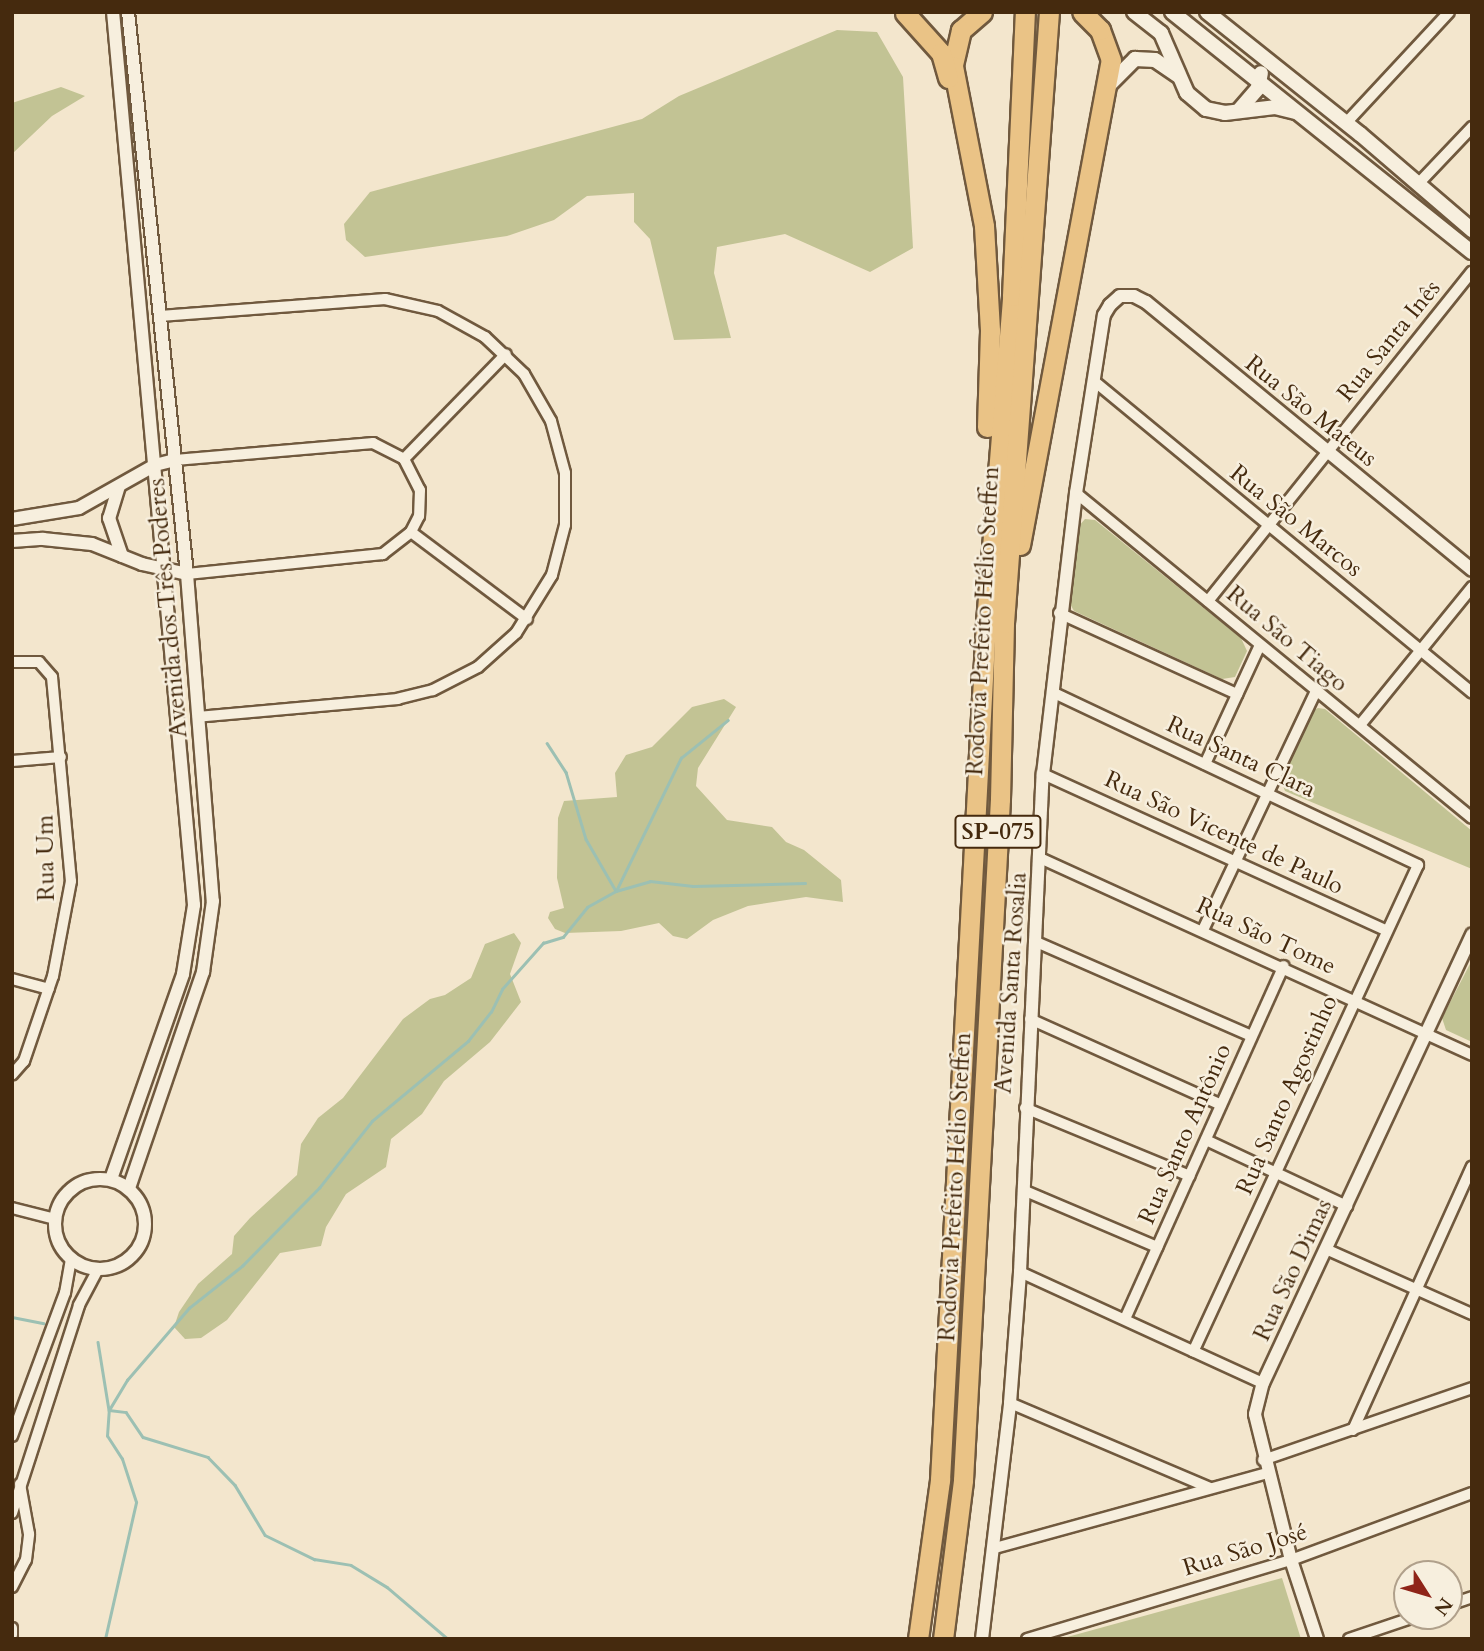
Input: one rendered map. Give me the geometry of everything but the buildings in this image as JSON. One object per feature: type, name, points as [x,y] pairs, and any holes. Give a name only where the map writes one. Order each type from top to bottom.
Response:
[{"type":"highway","points":[[982,12],[961,30],[955,49],[957,100],[984,226],[990,331],[983,510],[995,623]]},
{"type":"highway","points":[[995,623],[1107,89],[1111,60],[1108,45],[1100,30],[1082,12]]},
{"type":"highway","points":[[905,13],[941,53],[964,130]]},
{"type":"highway","name":"Rodovia Prefeito Hélio Steffen","points":[[918,1639],[940,1480],[995,623],[1025,18]]},
{"type":"highway","name":"Rodovia Prefeito Hélio Steffen","points":[[943,1639],[963,1480],[993,946],[995,623],[1049,18]]},
{"type":"main road","points":[[1134,12],[1161,33],[1187,93],[1206,110],[1225,113],[1240,109],[1284,107],[1310,119]]},
{"type":"main road","points":[[1172,12],[1261,79],[1472,252]]},
{"type":"main road","points":[[1207,12],[1346,123],[1472,230]]},
{"type":"main road","points":[[1240,109],[1261,79],[1258,52]]},
{"type":"main road","points":[[1107,89],[1135,59],[1155,60],[1181,79]]},
{"type":"street","name":"Avenida dos Três Poderes","points":[[111,1179],[183,974],[193,929],[193,877],[166,567],[113,12]]},
{"type":"street","name":"Avenida dos Três Poderes","points":[[128,12],[187,574],[213,901],[210,946],[129,1188]]},
{"type":"street","points":[[1346,123],[1449,12]]},
{"type":"street","points":[[1418,184],[1472,127]]},
{"type":"street","name":"Rua Santa Inês","points":[[1208,601],[1265,524],[1472,272]]},
{"type":"street","name":"Rua São Mateus","points":[[1120,296],[1134,296],[1146,302],[1472,570]]},
{"type":"street","name":"Avenida Santa Rosalia","points":[[982,1639],[995,1548],[1020,1272],[1025,1108],[1043,774],[1059,613],[1104,315],[1120,296]]},
{"type":"street","points":[[160,316],[385,299],[454,318],[506,354],[548,412],[566,482],[565,525],[558,559],[527,619],[478,667],[416,695],[198,716]]},
{"type":"street","points":[[404,459],[506,354]]},
{"type":"street","name":"Rua São Marcos","points":[[1094,382],[1472,693]]},
{"type":"street","points":[[12,519],[79,508],[120,482],[155,465],[176,460],[364,442],[381,445],[404,459],[415,473],[421,499],[411,532],[391,550],[375,556],[187,574],[122,556],[92,544],[43,539],[12,541]]},
{"type":"street","points":[[120,482],[109,517],[122,556]]},
{"type":"street","name":"Rua São Tiago","points":[[1076,493],[1472,817]]},
{"type":"street","points":[[411,532],[527,619]]},
{"type":"street","points":[[1360,725],[1472,587]]},
{"type":"street","points":[[1059,613],[1237,694]]},
{"type":"street","points":[[1205,764],[1260,645]]},
{"type":"street","name":"Rua Um","points":[[12,662],[39,662],[52,677],[71,881],[63,939],[49,989],[24,1061],[12,1074]]},
{"type":"street","points":[[1203,930],[1238,861],[1315,691]]},
{"type":"street","name":"Rua Santa Clara","points":[[1052,692],[1412,859]]},
{"type":"street","points":[[12,761],[61,757]]},
{"type":"street","name":"Rua São Vicente de Paulo","points":[[1043,774],[1387,931]]},
{"type":"street","name":"Rua São Tome","points":[[1040,858],[1284,966],[1472,1055]]},
{"type":"street","name":"Rua Santo Agostinho","points":[[1193,1352],[1276,1174],[1352,999],[1418,865],[1412,859]]},
{"type":"street","name":"Rua São Dimas","points":[[1317,1639],[1265,1467],[1255,1414],[1263,1383],[1328,1250],[1424,1032],[1472,934]]},
{"type":"street","points":[[1034,941],[1251,1036]]},
{"type":"street","name":"Rua Santo Antônio","points":[[1125,1319],[1284,966]]},
{"type":"street","points":[[12,979],[49,989]]},
{"type":"street","points":[[1030,1019],[1220,1105]]},
{"type":"street","points":[[1025,1108],[1190,1176]]},
{"type":"street","points":[[1206,1140],[1347,1206]]},
{"type":"street","points":[[1353,1430],[1472,1167]]},
{"type":"street","points":[[111,1179],[129,1188],[145,1212],[143,1240],[125,1262],[99,1270],[71,1259],[58,1241],[55,1219],[59,1204],[80,1183],[111,1179]]},
{"type":"street","points":[[1023,1190],[1157,1247]]},
{"type":"street","points":[[12,1208],[55,1219]]},
{"type":"street","points":[[1328,1250],[1472,1314]]},
{"type":"street","points":[[12,1436],[65,1293],[71,1259]]},
{"type":"street","points":[[12,1513],[14,1496],[79,1305],[99,1270]]},
{"type":"street","points":[[1020,1272],[1263,1383]]},
{"type":"street","points":[[995,1548],[1210,1488],[1353,1430],[1472,1388]]},
{"type":"street","points":[[1010,1403],[1210,1488]]},
{"type":"street","points":[[12,1587],[26,1560],[29,1534],[19,1481]]},
{"type":"street","name":"Rua São José","points":[[1027,1639],[1291,1560],[1472,1493]]},
{"type":"street","points":[[1349,1639],[1393,1624]]},
{"type":"street","points":[[12,1628],[12,1635]]},
{"type":"green space","points":[[837,30],[877,32],[903,77],[913,248],[870,272],[785,234],[717,247],[714,273],[731,338],[674,340],[650,239],[634,222],[634,193],[587,196],[554,220],[507,236],[365,257],[346,240],[344,224],[370,192],[642,119],[679,96]]},
{"type":"green space","points":[[61,87],[85,96],[52,116],[12,154],[12,103]]},
{"type":"green space","points":[[1085,519],[1095,520],[1241,638],[1247,651],[1235,677],[1222,679],[1074,611],[1069,602],[1078,527]]},
{"type":"green space","points":[[724,699],[736,707],[698,768],[696,786],[727,820],[772,827],[786,842],[804,850],[841,880],[843,902],[806,897],[748,906],[713,920],[687,939],[673,936],[659,923],[621,931],[565,933],[555,929],[548,918],[550,912],[564,908],[557,878],[558,818],[564,801],[617,797],[615,773],[626,755],[652,747],[692,707]]},
{"type":"green space","points":[[1325,709],[1472,831],[1472,869],[1285,791],[1281,781],[1312,711]]},
{"type":"green space","points":[[514,933],[521,943],[510,974],[521,1002],[490,1042],[444,1081],[422,1114],[391,1139],[386,1167],[346,1194],[326,1227],[321,1246],[280,1253],[227,1320],[201,1338],[185,1339],[174,1327],[179,1312],[198,1284],[232,1254],[234,1236],[297,1175],[301,1144],[318,1118],[343,1098],[403,1019],[430,999],[445,995],[471,978],[485,944]]},
{"type":"green space","points":[[1472,960],[1472,1042],[1446,1030],[1442,1018]]},
{"type":"green space","points":[[1282,1578],[1301,1639],[1060,1639]]},
{"type":"waterway","points":[[616,891],[681,758],[728,720]]},
{"type":"waterway","points":[[547,743],[566,772],[586,839],[616,891]]},
{"type":"waterway","points":[[98,1342],[109,1410],[127,1380],[189,1308],[242,1266],[319,1188],[372,1121],[468,1041],[491,1012],[502,989],[543,943],[563,937],[587,907],[616,891],[650,881],[693,886],[805,883]]},
{"type":"waterway","points":[[12,1317],[43,1323]]},
{"type":"waterway","points":[[105,1639],[136,1502],[122,1459],[107,1436],[109,1410],[126,1412],[143,1437],[208,1457],[235,1485],[265,1535],[314,1559],[351,1565],[387,1587],[448,1639]]}]
